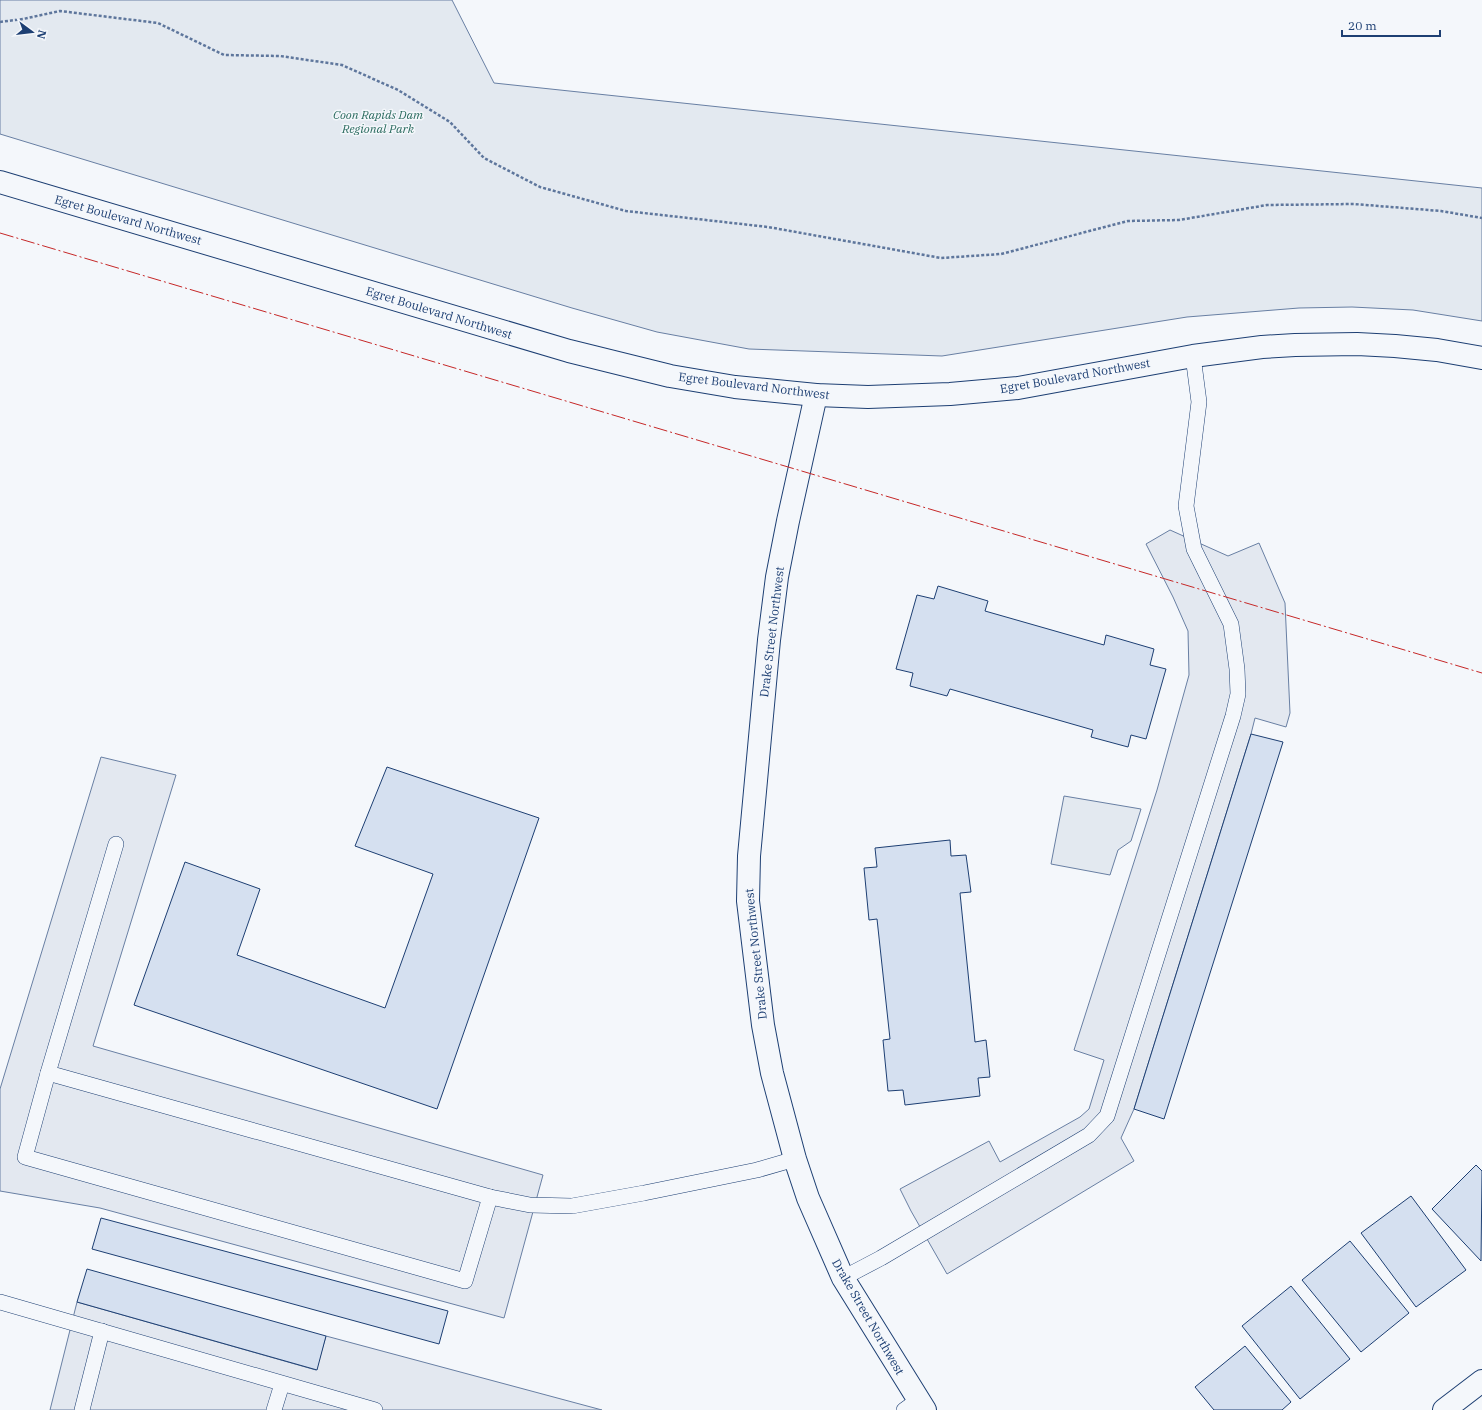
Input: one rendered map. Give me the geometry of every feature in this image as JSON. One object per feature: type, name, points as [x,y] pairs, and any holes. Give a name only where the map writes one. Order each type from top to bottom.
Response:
[{"type":"street","name":"Egret Boulevard Northwest","points":[[0,182],[488,328],[633,368],[700,382],[816,395],[868,397],[950,394],[1018,388],[1193,356],[1262,347],[1357,344],[1437,350],[1482,358]]},
{"type":"street","name":"Drake Street Northwest","points":[[816,395],[777,577],[769,640],[749,856],[748,901],[763,1025],[772,1073],[795,1159],[808,1198],[842,1278],[916,1407]]},
{"type":"street","points":[[1444,1410],[1482,1380]]},
{"type":"lane","points":[[842,1278],[881,1258],[1089,1135],[1107,1116],[1231,723],[1238,694],[1232,624],[1194,549],[1186,506],[1199,402],[1193,356]]},
{"type":"lane","points":[[116,844],[48,1073],[25,1157],[466,1281],[490,1197]]},
{"type":"lane","points":[[48,1073],[490,1197],[530,1205],[572,1206],[758,1170],[795,1159]]},
{"type":"lane","points":[[0,1302],[376,1410]]},
{"type":"lane","points":[[82,1410],[102,1331]]},
{"type":"lane","points":[[274,1410],[282,1384]]},
{"type":"path","points":[[0,22],[23,20],[60,11],[158,23],[224,55],[280,56],[342,65],[398,90],[450,122],[484,158],[540,187],[626,211],[768,227],[941,258],[1001,254],[1128,221],[1179,220],[1267,205],[1354,204],[1441,211],[1482,218]]},
{"type":"green space","name":"Coon Rapids Dam Regional Park","points":[[0,0],[452,0],[494,83],[1482,188],[1482,321],[1413,310],[1352,307],[1299,308],[1187,317],[942,356],[749,349],[657,332],[572,308],[0,134]]},
{"type":"green space","points":[[1064,796],[1141,809],[1131,841],[1118,850],[1110,875],[1051,864]]},
{"type":"shaded area","points":[[1170,530],[1228,556],[1259,543],[1285,603],[1290,713],[1286,727],[1255,718],[1134,1109],[1121,1138],[1134,1161],[947,1274],[900,1189],[989,1141],[1000,1162],[1080,1117],[1089,1109],[1104,1060],[1074,1050],[1157,790],[1189,675],[1188,631],[1173,597],[1146,544]]},
{"type":"shaded area","points":[[101,757],[176,775],[93,1046],[543,1175],[504,1318],[100,1208],[0,1191],[0,1089]]},
{"type":"shaded area","points":[[77,1302],[316,1370],[326,1336],[602,1410],[50,1410]]},
{"type":"building","points":[[938,586],[988,601],[985,611],[1104,645],[1106,635],[1154,649],[1150,665],[1166,669],[1146,739],[1131,735],[1128,747],[1091,737],[1093,730],[950,689],[947,696],[910,686],[913,673],[896,669],[917,595],[934,599]]},
{"type":"building","points":[[1251,734],[1283,742],[1164,1119],[1134,1109]]},
{"type":"building","points":[[387,767],[539,818],[437,1109],[134,1005],[185,862],[260,889],[237,955],[385,1008],[433,874],[355,846]]},
{"type":"building","points":[[950,840],[951,856],[966,855],[971,892],[960,893],[975,1042],[986,1040],[990,1077],[978,1078],[980,1096],[905,1105],[903,1090],[888,1091],[883,1040],[890,1039],[877,919],[869,920],[864,868],[877,867],[875,848]]},
{"type":"building","points":[[1476,1165],[1482,1171],[1481,1261],[1432,1209]]},
{"type":"building","points":[[1411,1196],[1466,1270],[1416,1307],[1361,1233]]},
{"type":"building","points":[[101,1218],[448,1311],[439,1344],[92,1249]]},
{"type":"building","points":[[1350,1241],[1409,1313],[1361,1352],[1302,1280]]},
{"type":"building","points":[[87,1269],[326,1336],[317,1370],[77,1302]]},
{"type":"building","points":[[1291,1286],[1350,1359],[1300,1399],[1242,1326]]},
{"type":"building","points":[[1245,1346],[1291,1402],[1282,1410],[1214,1410],[1195,1387]]},
{"type":"power","points":[[0,233],[1482,673]]}]
